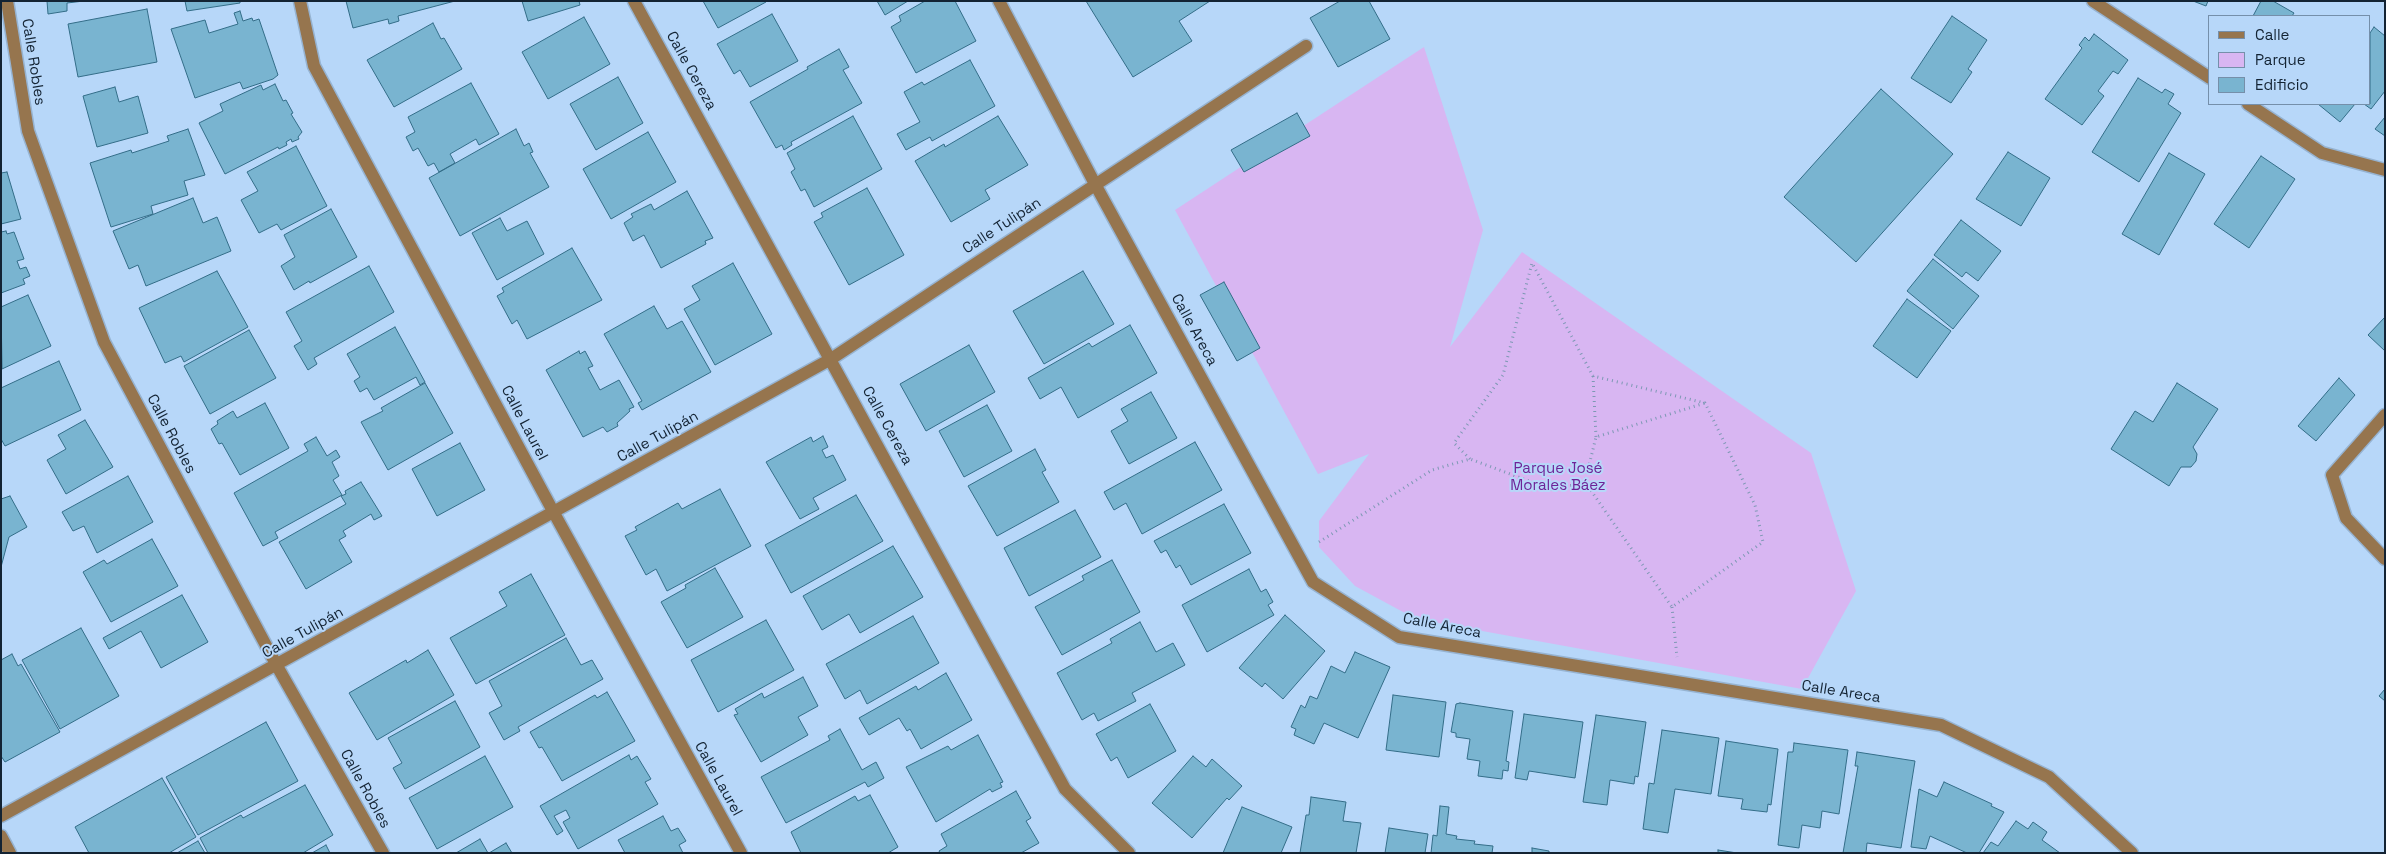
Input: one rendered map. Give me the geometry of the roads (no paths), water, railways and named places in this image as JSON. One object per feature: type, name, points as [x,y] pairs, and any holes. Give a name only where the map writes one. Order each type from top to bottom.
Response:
[{"type":"street","name":"Calle Robles","points":[[7,1],[28,131],[104,342],[277,666],[383,853]]},
{"type":"street","name":"Calle Laurel","points":[[300,1],[314,66],[554,513],[741,853]]},
{"type":"street","name":"Calle Cereza","points":[[634,1],[1065,789],[1129,853]]},
{"type":"street","name":"Calle Areca","points":[[999,1],[1095,184],[1313,582],[1399,637],[1941,725],[2049,778],[2132,853]]},
{"type":"street","points":[[2093,1],[2208,77]]},
{"type":"street","name":"Calle Tulipán","points":[[1,816],[277,666],[831,359],[1306,46]]},
{"type":"street","points":[[2250,105],[2322,153],[2385,170]]},
{"type":"street","points":[[2385,415],[2332,475],[2346,518],[2385,559]]},
{"type":"street","points":[[1,836],[10,853]]},
{"type":"park label","name":"Parque José Morales Báez","points":[[1558,478]]}]
